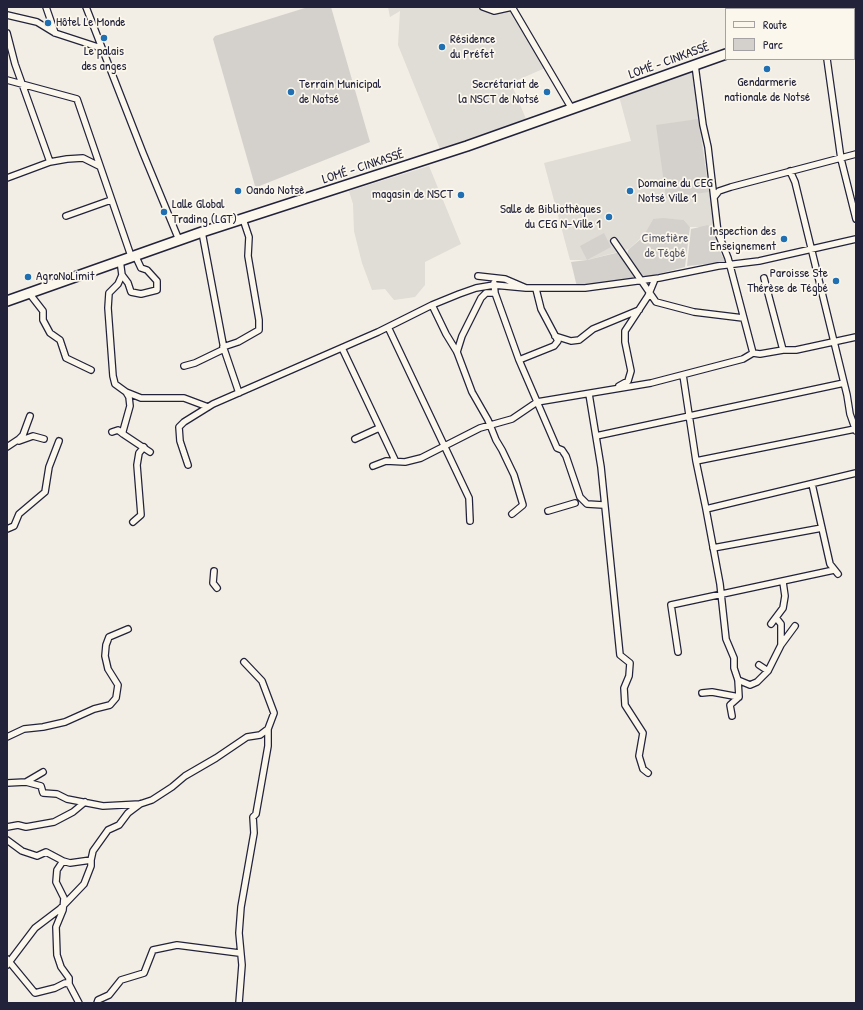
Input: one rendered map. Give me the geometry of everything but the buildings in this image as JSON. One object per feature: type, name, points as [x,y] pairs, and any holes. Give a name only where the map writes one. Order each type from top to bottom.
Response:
[{"type":"highway","name":"LOMÉ - CINKASSÉ","points":[[7,301],[202,232],[445,153],[725,54]]},
{"type":"street","points":[[46,7],[55,33]]},
{"type":"street","points":[[86,7],[101,48],[179,240]]},
{"type":"street","points":[[483,7],[494,11],[512,7],[572,109]]},
{"type":"street","points":[[516,14],[519,7]]},
{"type":"street","points":[[7,15],[37,22],[55,33],[101,48]]},
{"type":"street","points":[[7,33],[22,84],[50,162]]},
{"type":"street","points":[[827,60],[841,159],[856,219]]},
{"type":"street","points":[[695,65],[715,196],[718,233],[729,264],[753,353]]},
{"type":"street","points":[[7,80],[77,99],[111,200],[133,256],[140,268],[147,270],[157,281],[158,290],[140,294],[131,292],[128,282],[122,275]]},
{"type":"street","points":[[715,196],[719,191],[856,154]]},
{"type":"street","points":[[7,178],[50,162],[83,158],[99,166]]},
{"type":"street","points":[[696,461],[855,430],[811,248],[790,171]]},
{"type":"street","points":[[66,216],[111,200]]},
{"type":"street","points":[[184,366],[195,363],[259,330],[259,320],[248,256],[249,237],[243,219]]},
{"type":"street","points":[[202,232],[223,348],[239,393]]},
{"type":"street","points":[[188,465],[180,441],[179,427],[184,422],[208,407],[342,348],[432,305],[476,288],[494,285],[526,288],[584,288],[642,281],[729,264],[759,261],[856,239]]},
{"type":"street","points":[[614,240],[656,302],[694,312],[743,318]]},
{"type":"street","points":[[120,260],[122,275],[118,284],[110,293],[108,308],[114,384],[126,392],[141,398],[184,398],[208,407]]},
{"type":"street","points":[[478,276],[506,279],[526,288]]},
{"type":"street","points":[[494,277],[494,294],[519,360],[557,448],[562,450],[566,456],[580,497],[587,504],[603,505]]},
{"type":"street","points":[[764,278],[783,350]]},
{"type":"street","points":[[618,388],[626,383],[630,377],[625,331],[650,292],[655,279]]},
{"type":"street","points":[[519,360],[554,346],[558,341],[550,330],[541,309],[536,288]]},
{"type":"street","points":[[29,293],[43,311],[43,320],[50,333],[60,340],[66,358],[91,370]]},
{"type":"street","points":[[457,352],[459,343],[469,320],[481,298],[486,294],[494,294]]},
{"type":"street","points":[[432,305],[446,334],[457,352],[470,387],[514,475],[523,505],[512,514]]},
{"type":"street","points":[[555,336],[571,341],[579,340],[593,329],[639,310]]},
{"type":"street","points":[[388,327],[469,498],[470,521]]},
{"type":"street","points":[[373,466],[386,460],[412,461],[446,447],[480,428],[512,419],[537,402],[651,383],[743,359],[753,353],[760,354],[783,350],[796,350],[856,337]]},
{"type":"street","points":[[342,348],[395,460]]},
{"type":"street","points":[[683,375],[696,461],[720,584],[726,639],[734,658],[734,668],[738,680],[739,697]]},
{"type":"street","points":[[596,436],[844,383]]},
{"type":"street","points":[[123,434],[124,424],[130,406],[129,397],[126,392]]},
{"type":"street","points":[[589,394],[596,436],[620,655],[630,663],[629,676],[624,688],[625,705],[643,733],[639,756],[643,769],[648,773]]},
{"type":"street","points":[[15,443],[23,435],[30,416]]},
{"type":"street","points":[[124,424],[115,431],[123,434],[150,452]]},
{"type":"street","points":[[355,439],[379,428]]},
{"type":"street","points":[[7,447],[33,436],[44,439]]},
{"type":"street","points":[[7,529],[14,526],[19,514],[45,492],[49,467],[59,441]]},
{"type":"street","points":[[133,522],[141,515],[137,465],[139,453],[144,447]]},
{"type":"street","points":[[706,509],[856,473]]},
{"type":"street","points":[[678,652],[671,605],[836,572],[830,564],[812,484]]},
{"type":"street","points":[[548,511],[576,503]]},
{"type":"street","points":[[713,548],[822,528]]},
{"type":"street","points":[[214,571],[213,583],[216,588]]},
{"type":"street","points":[[771,624],[783,608],[783,582]]},
{"type":"street","points":[[777,618],[781,624],[781,645]]},
{"type":"street","points":[[738,680],[750,685],[757,682],[768,670],[781,645],[795,626]]},
{"type":"street","points":[[7,737],[24,729],[43,727],[65,722],[94,709],[110,705],[116,698],[118,685],[108,669],[105,656],[106,645],[109,637],[128,629]]},
{"type":"street","points":[[239,1003],[242,965],[239,953],[241,907],[250,847],[254,833],[253,816],[256,814],[268,746],[268,729],[274,713],[262,681],[244,662]]},
{"type":"street","points":[[759,665],[768,670]]},
{"type":"street","points":[[702,693],[712,692],[739,697]]},
{"type":"street","points":[[732,716],[730,705],[739,697]]},
{"type":"street","points":[[7,783],[26,782],[40,786],[44,793],[57,794],[67,798],[103,806],[140,804],[152,800],[172,787],[185,776],[247,737],[260,735],[268,729]]},
{"type":"street","points":[[26,782],[44,772]]},
{"type":"street","points":[[7,827],[18,826],[26,828],[54,822],[73,812],[85,802]]},
{"type":"street","points":[[69,984],[65,983],[55,988],[35,993],[8,962],[35,928],[63,905],[84,884],[91,866],[93,851],[108,830],[119,825],[128,813],[140,804]]},
{"type":"street","points":[[7,840],[22,851],[37,856],[46,852],[70,863],[91,860]]},
{"type":"street","points":[[63,861],[57,870],[56,882],[64,898],[56,928],[57,955],[61,967],[69,978],[69,984],[79,1003]]},
{"type":"street","points":[[97,1003],[98,1000],[109,995],[121,980],[144,973],[153,950],[177,945],[239,953]]},
{"type":"shaded area","points":[[388,7],[516,7],[545,68],[511,83],[526,119],[440,149],[398,45],[400,11],[390,17]]},
{"type":"shaded area","name":"Domaine du CEG Notsé Ville 1","points":[[692,71],[715,230],[701,227],[690,227],[684,220],[653,219],[645,234],[629,249],[587,260],[570,260],[544,163],[631,141],[619,96]]},
{"type":"shaded area","points":[[429,166],[461,244],[425,262],[425,285],[415,297],[394,300],[385,289],[372,290],[362,263],[354,231],[353,204],[349,191]]},
{"type":"green space","name":"Terrain Municipal de Notsé","points":[[308,7],[331,7],[370,142],[257,187],[255,186],[213,39],[215,36]]},
{"type":"green space","points":[[698,119],[709,192],[666,198],[656,125]]},
{"type":"green space","name":"Cimetière de Tégbé","points":[[663,218],[684,220],[690,227],[685,267],[643,278],[627,256],[628,250],[643,237],[653,219]]},
{"type":"green space","points":[[708,225],[713,230],[722,256],[727,262],[687,266],[691,229]]},
{"type":"green space","points":[[604,233],[611,247],[587,260],[580,246]]},
{"type":"green space","points":[[620,252],[636,279],[577,287],[571,262],[587,260]]},
{"type":"place","name":"Hôtel Le Monde","points":[[48,23]]},
{"type":"place","name":"Le palais des anges","points":[[104,38]]},
{"type":"place","name":"Résidence du Préfet","points":[[442,47]]},
{"type":"place","name":"Gendarmerie nationale de Notsé","points":[[767,69]]},
{"type":"place","name":"Terrain Municipal de Notsé","points":[[291,92]]},
{"type":"place","name":"Secrétariat de la NSCT de Notsé","points":[[547,92]]},
{"type":"place","name":"Oando Notsè","points":[[238,191]]},
{"type":"place","name":"Domaine du CEG Notsé Ville 1","points":[[630,191]]},
{"type":"place","name":"magasin de NSCT","points":[[461,195]]},
{"type":"place","name":"Lalle Global Trading (LGT)","points":[[164,212]]},
{"type":"place","name":"Salle de Bibliothèques du CEG N-Ville 1","points":[[609,217]]},
{"type":"place","name":"Inspection des Enseignement","points":[[784,239]]},
{"type":"place","name":"AgroNoLimit","points":[[28,277]]},
{"type":"place","name":"Paroisse Ste Thérèse de Tégbé","points":[[836,281]]}]
